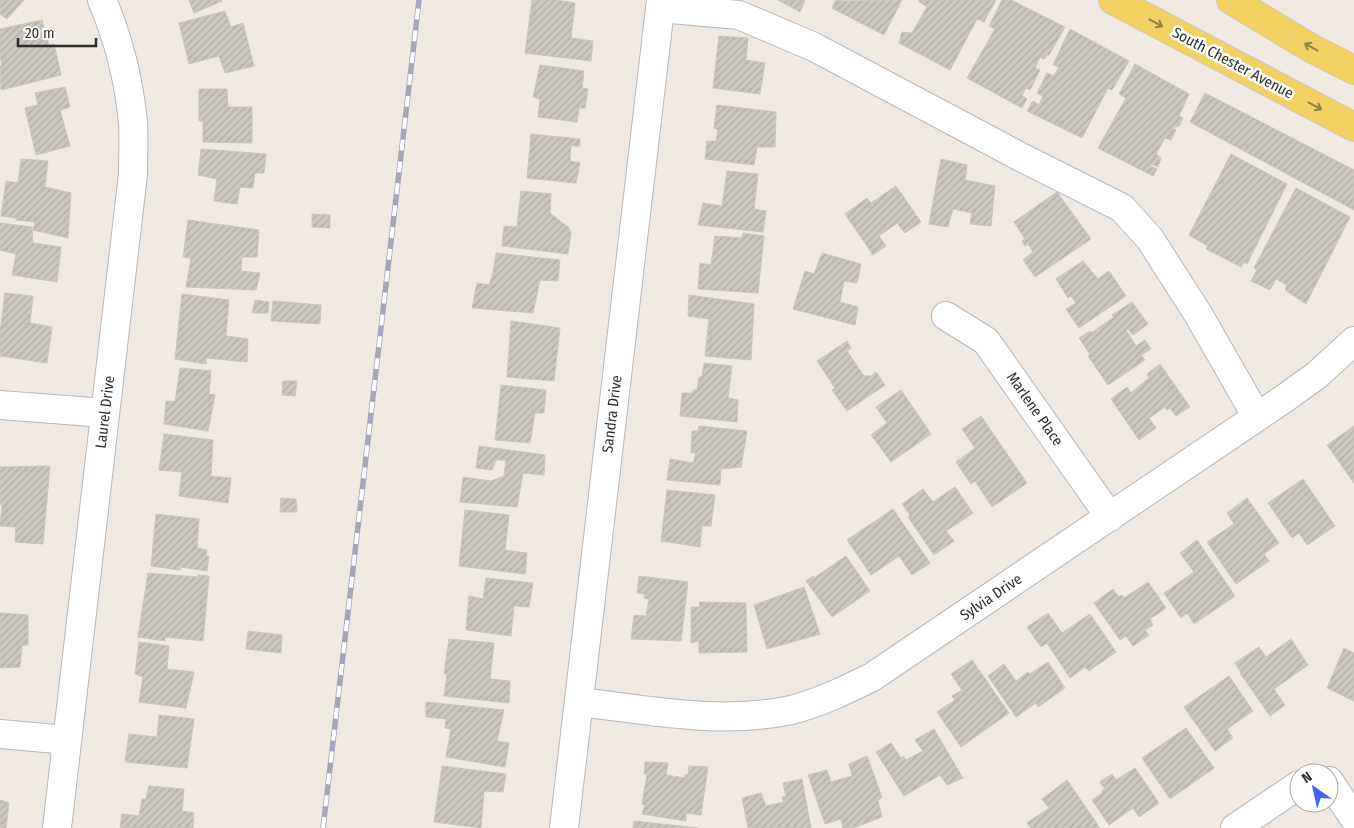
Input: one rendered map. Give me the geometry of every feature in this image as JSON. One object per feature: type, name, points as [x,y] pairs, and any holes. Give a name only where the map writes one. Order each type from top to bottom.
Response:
[{"type":"main road","name":"South Chester Avenue","points":[[1113,0],[1354,127]]},
{"type":"main road","points":[[1231,0],[1311,48],[1354,70]]},
{"type":"street","name":"Laurel Drive","points":[[57,828],[132,174],[133,125],[127,76],[114,29],[102,0]]},
{"type":"street","points":[[660,4],[739,15],[814,47],[1015,154],[1122,208],[1150,239],[1172,272],[1257,417]]},
{"type":"street","name":"Sandra Drive","points":[[564,828],[660,4]]},
{"type":"street","name":"Marlene Place","points":[[946,316],[986,341],[1110,517]]},
{"type":"street","name":"Sylvia Drive","points":[[579,702],[705,717],[746,716],[791,710],[840,693],[872,677],[1317,375],[1348,357]]},
{"type":"street","points":[[0,405],[105,413]]},
{"type":"street","points":[[0,734],[67,740]]},
{"type":"street","points":[[1235,828],[1289,792]]},
{"type":"street","points":[[1339,797],[1354,818]]},
{"type":"building","points":[[0,0],[24,0],[7,19],[0,14]]},
{"type":"building","points":[[189,0],[221,0],[222,1],[194,13]]},
{"type":"building","points":[[532,0],[554,0],[575,3],[571,38],[593,41],[591,61],[525,53]]},
{"type":"building","points":[[778,0],[805,0],[800,12]]},
{"type":"building","points":[[836,0],[902,0],[884,35],[832,8]]},
{"type":"building","points":[[919,0],[996,0],[984,22],[977,19],[950,70],[899,43],[902,32],[912,33],[927,7]]},
{"type":"building","points":[[1002,0],[1011,0],[1065,27],[1049,55],[1044,59],[1040,57],[1035,68],[1040,70],[1030,90],[1026,88],[1022,95],[1027,99],[1022,108],[967,78],[995,29],[989,26]]},
{"type":"building","points":[[225,11],[231,27],[243,23],[254,66],[225,73],[219,56],[189,64],[179,23]]},
{"type":"building","points":[[42,20],[49,45],[54,44],[61,75],[1,90],[0,29]]},
{"type":"building","points":[[1070,29],[1129,61],[1112,90],[1108,88],[1082,138],[1027,111],[1033,101],[1039,105],[1043,96],[1037,93],[1047,73],[1054,76],[1059,67],[1053,65]]},
{"type":"building","points":[[719,36],[748,38],[746,60],[765,63],[760,94],[713,88]]},
{"type":"building","points":[[1135,64],[1189,94],[1179,116],[1183,118],[1179,126],[1171,128],[1176,130],[1171,140],[1165,138],[1156,154],[1161,158],[1158,167],[1151,164],[1150,166],[1157,169],[1153,176],[1098,148],[1126,98],[1119,94]]},
{"type":"building","points":[[540,65],[584,71],[582,88],[588,89],[585,108],[579,108],[577,122],[538,117],[540,99],[533,97]]},
{"type":"building","points":[[65,87],[70,107],[60,110],[70,146],[36,155],[25,108],[38,105],[35,93]]},
{"type":"building","points":[[199,89],[227,89],[228,107],[252,107],[252,143],[203,142],[203,121],[199,121]]},
{"type":"building","points":[[1205,93],[1354,170],[1354,210],[1190,122]]},
{"type":"building","points":[[717,105],[776,112],[775,147],[757,147],[754,165],[705,159],[707,141],[716,141],[718,130],[714,128]]},
{"type":"building","points":[[531,134],[580,139],[580,146],[571,146],[570,161],[580,163],[576,183],[527,178]]},
{"type":"building","points":[[201,149],[266,154],[264,173],[255,173],[253,188],[240,187],[237,204],[214,201],[217,179],[198,175]]},
{"type":"building","points":[[1231,154],[1287,184],[1247,264],[1244,262],[1241,267],[1206,249],[1208,246],[1189,235]]},
{"type":"building","points":[[21,159],[48,161],[45,187],[71,193],[68,238],[33,230],[35,222],[1,216],[6,181],[18,183]]},
{"type":"building","points":[[941,159],[967,165],[965,180],[995,186],[991,226],[970,224],[972,213],[953,209],[948,227],[929,224]]},
{"type":"building","points":[[727,171],[758,174],[754,209],[766,211],[763,232],[698,225],[703,203],[722,206]]},
{"type":"building","points":[[896,186],[921,222],[905,233],[897,223],[879,236],[886,246],[873,255],[845,214],[867,198],[871,203]]},
{"type":"building","points":[[1296,188],[1350,217],[1306,304],[1285,290],[1287,285],[1276,279],[1270,290],[1251,281],[1257,270],[1254,268]]},
{"type":"building","points":[[521,191],[551,194],[550,213],[569,228],[571,233],[568,254],[502,246],[504,226],[517,227]]},
{"type":"building","points":[[1057,192],[1091,239],[1035,277],[1023,260],[1033,252],[1028,244],[1025,246],[1022,241],[1025,239],[1014,222]]},
{"type":"building","points":[[312,214],[330,215],[330,228],[312,227]]},
{"type":"building","points":[[188,220],[259,230],[257,257],[242,257],[241,271],[260,273],[256,290],[186,287],[191,258],[183,257]]},
{"type":"building","points":[[0,223],[32,227],[33,243],[61,247],[57,282],[12,275],[16,254],[0,250]]},
{"type":"building","points":[[743,233],[764,236],[758,293],[698,289],[700,263],[711,265],[715,236],[742,238]]},
{"type":"building","points":[[496,253],[560,260],[558,281],[540,280],[533,313],[472,308],[477,283],[489,285]]},
{"type":"building","points":[[822,253],[861,264],[857,283],[844,281],[840,302],[858,307],[855,325],[793,309],[805,271],[814,274]]},
{"type":"building","points":[[1083,261],[1098,279],[1109,271],[1126,296],[1079,328],[1066,309],[1076,303],[1071,296],[1068,298],[1056,279]]},
{"type":"building","points":[[5,293],[33,296],[30,323],[52,327],[47,363],[0,356],[0,332]]},
{"type":"building","points":[[182,294],[229,300],[226,336],[248,339],[247,362],[206,358],[206,364],[175,359]]},
{"type":"building","points":[[689,295],[754,304],[751,360],[705,356],[709,319],[688,316]]},
{"type":"building","points":[[255,300],[269,302],[268,313],[252,313]]},
{"type":"building","points":[[273,301],[321,305],[320,324],[271,321]]},
{"type":"building","points":[[1132,302],[1148,324],[1133,335],[1128,329],[1126,330],[1136,346],[1145,340],[1151,349],[1141,355],[1145,360],[1108,385],[1088,356],[1090,354],[1079,338],[1090,331],[1091,333],[1114,317],[1112,315]]},
{"type":"building","points":[[511,321],[560,328],[554,381],[507,377]]},
{"type":"building","points":[[847,341],[851,348],[847,351],[864,376],[871,376],[876,372],[885,385],[847,411],[832,390],[835,388],[817,361]]},
{"type":"building","points":[[704,363],[732,366],[728,398],[738,400],[737,422],[680,416],[682,393],[693,393],[693,390],[697,390],[699,377],[702,377]]},
{"type":"building","points":[[1160,364],[1190,407],[1176,416],[1170,408],[1167,410],[1165,407],[1149,418],[1156,428],[1139,440],[1111,399],[1127,387],[1131,393],[1149,378],[1147,374]]},
{"type":"building","points":[[180,368],[211,371],[209,394],[215,395],[208,431],[164,424],[166,401],[175,402]]},
{"type":"building","points":[[283,381],[297,381],[295,396],[282,395]]},
{"type":"building","points":[[501,385],[546,390],[544,413],[535,413],[530,443],[495,440]]},
{"type":"building","points":[[901,390],[931,434],[891,462],[871,435],[887,423],[876,407]]},
{"type":"building","points":[[981,416],[1027,483],[992,507],[975,481],[971,484],[956,462],[975,448],[962,429]]},
{"type":"building","points":[[699,426],[747,431],[741,467],[721,469],[720,485],[667,480],[670,459],[693,463],[696,453],[691,453],[692,431],[698,431]]},
{"type":"building","points":[[1354,426],[1354,483],[1327,445]]},
{"type":"building","points":[[164,434],[213,440],[211,476],[231,478],[228,503],[179,496],[182,472],[159,470]]},
{"type":"building","points":[[479,446],[545,455],[544,475],[523,473],[517,507],[460,502],[463,477],[491,481],[504,476],[506,460],[496,460],[492,470],[476,468]]},
{"type":"building","points":[[50,466],[43,544],[15,542],[16,527],[0,526],[2,505],[0,504],[0,467]]},
{"type":"building","points":[[1303,479],[1335,526],[1307,545],[1299,533],[1292,538],[1268,503]]},
{"type":"building","points":[[955,487],[973,513],[946,531],[954,541],[934,555],[908,517],[910,515],[902,504],[923,489],[933,502]]},
{"type":"building","points":[[667,490],[715,495],[711,526],[702,526],[700,547],[661,541]]},
{"type":"building","points":[[281,498],[296,499],[297,512],[280,512]]},
{"type":"building","points":[[1247,498],[1279,543],[1264,554],[1269,561],[1236,584],[1207,542],[1234,524],[1227,513]]},
{"type":"building","points":[[893,509],[930,563],[912,575],[899,556],[871,575],[847,540]]},
{"type":"building","points":[[465,510],[509,515],[505,550],[527,553],[525,574],[459,566]]},
{"type":"building","points":[[156,514],[199,519],[197,548],[207,550],[206,556],[209,556],[207,571],[181,567],[180,570],[151,566]]},
{"type":"building","points":[[1197,540],[1235,596],[1194,624],[1187,613],[1181,618],[1164,593],[1194,572],[1180,553]]},
{"type":"building","points":[[846,556],[870,591],[832,617],[806,581],[813,576],[814,578]]},
{"type":"building","points":[[148,573],[198,577],[198,575],[209,576],[203,641],[165,637],[165,641],[138,637]]},
{"type":"building","points":[[639,576],[688,582],[681,641],[631,639],[634,615],[646,616],[649,599],[644,598],[645,594],[637,593]]},
{"type":"building","points":[[486,578],[533,583],[529,607],[514,606],[511,636],[466,630],[469,596],[483,599]]},
{"type":"building","points":[[1148,582],[1166,608],[1150,619],[1153,625],[1145,630],[1149,635],[1133,646],[1126,636],[1120,640],[1094,603],[1113,589],[1119,597],[1122,595],[1124,598]]},
{"type":"building","points":[[804,587],[820,634],[767,649],[754,605]]},
{"type":"building","points":[[699,602],[746,603],[747,652],[699,653],[699,641],[691,643],[691,607],[700,607]]},
{"type":"building","points":[[0,613],[28,615],[28,645],[22,645],[20,667],[0,668]]},
{"type":"building","points":[[1048,613],[1062,633],[1090,614],[1116,652],[1089,671],[1085,667],[1070,678],[1047,643],[1041,647],[1027,627]]},
{"type":"building","points":[[248,631],[282,635],[281,653],[246,649]]},
{"type":"building","points":[[449,639],[494,643],[490,679],[510,681],[509,703],[444,696],[447,674],[444,674]]},
{"type":"building","points":[[1291,639],[1308,665],[1274,689],[1285,705],[1270,716],[1235,663],[1259,647],[1266,657]]},
{"type":"building","points":[[139,642],[169,646],[167,669],[194,672],[186,708],[139,702],[143,677],[135,674]]},
{"type":"building","points":[[1344,648],[1354,653],[1354,701],[1327,688]]},
{"type":"building","points":[[972,660],[1009,713],[961,747],[937,712],[955,700],[952,696],[962,690],[951,674]]},
{"type":"building","points":[[1048,662],[1065,688],[1038,707],[1036,703],[1016,717],[988,676],[1004,664],[1016,681],[1028,672],[1030,674]]},
{"type":"building","points":[[1229,676],[1253,711],[1227,729],[1233,738],[1215,751],[1184,707]]},
{"type":"building","points":[[426,702],[504,710],[497,741],[509,743],[505,767],[446,757],[451,729],[445,728],[446,719],[426,717]]},
{"type":"building","points":[[159,715],[194,719],[187,768],[125,762],[129,734],[157,737]]},
{"type":"building","points":[[1186,728],[1214,768],[1170,799],[1142,758]]},
{"type":"building","points":[[934,729],[963,778],[947,785],[940,775],[904,796],[876,752],[891,743],[901,758],[903,756],[906,760],[923,751],[915,740]]},
{"type":"building","points":[[867,756],[882,797],[878,801],[882,817],[853,828],[843,828],[841,819],[825,824],[808,775],[827,770],[831,782],[852,776],[849,764]]},
{"type":"building","points":[[645,762],[668,763],[666,775],[685,778],[685,774],[688,775],[689,766],[708,767],[701,815],[686,813],[686,821],[642,814],[645,805],[642,804],[647,774],[644,774]]},
{"type":"building","points":[[442,766],[506,774],[503,792],[484,791],[481,828],[434,822]]},
{"type":"building","points":[[1135,768],[1159,803],[1139,817],[1133,808],[1109,825],[1092,800],[1105,789],[1100,782],[1112,774],[1116,780]]},
{"type":"building","points":[[802,779],[811,828],[748,828],[742,798],[761,793],[766,806],[784,802],[782,797],[786,797],[783,783]]},
{"type":"building","points":[[1067,780],[1100,828],[1031,828],[1027,823],[1049,808],[1042,799]]},
{"type":"building","points":[[149,786],[184,789],[182,811],[194,813],[193,828],[120,828],[122,814],[139,816],[142,799],[146,799]]},
{"type":"building","points":[[0,800],[9,803],[6,828],[0,828]]},
{"type":"building","points":[[634,821],[698,828],[633,828]]},
{"type":"railway","points":[[323,828],[419,0]]}]
